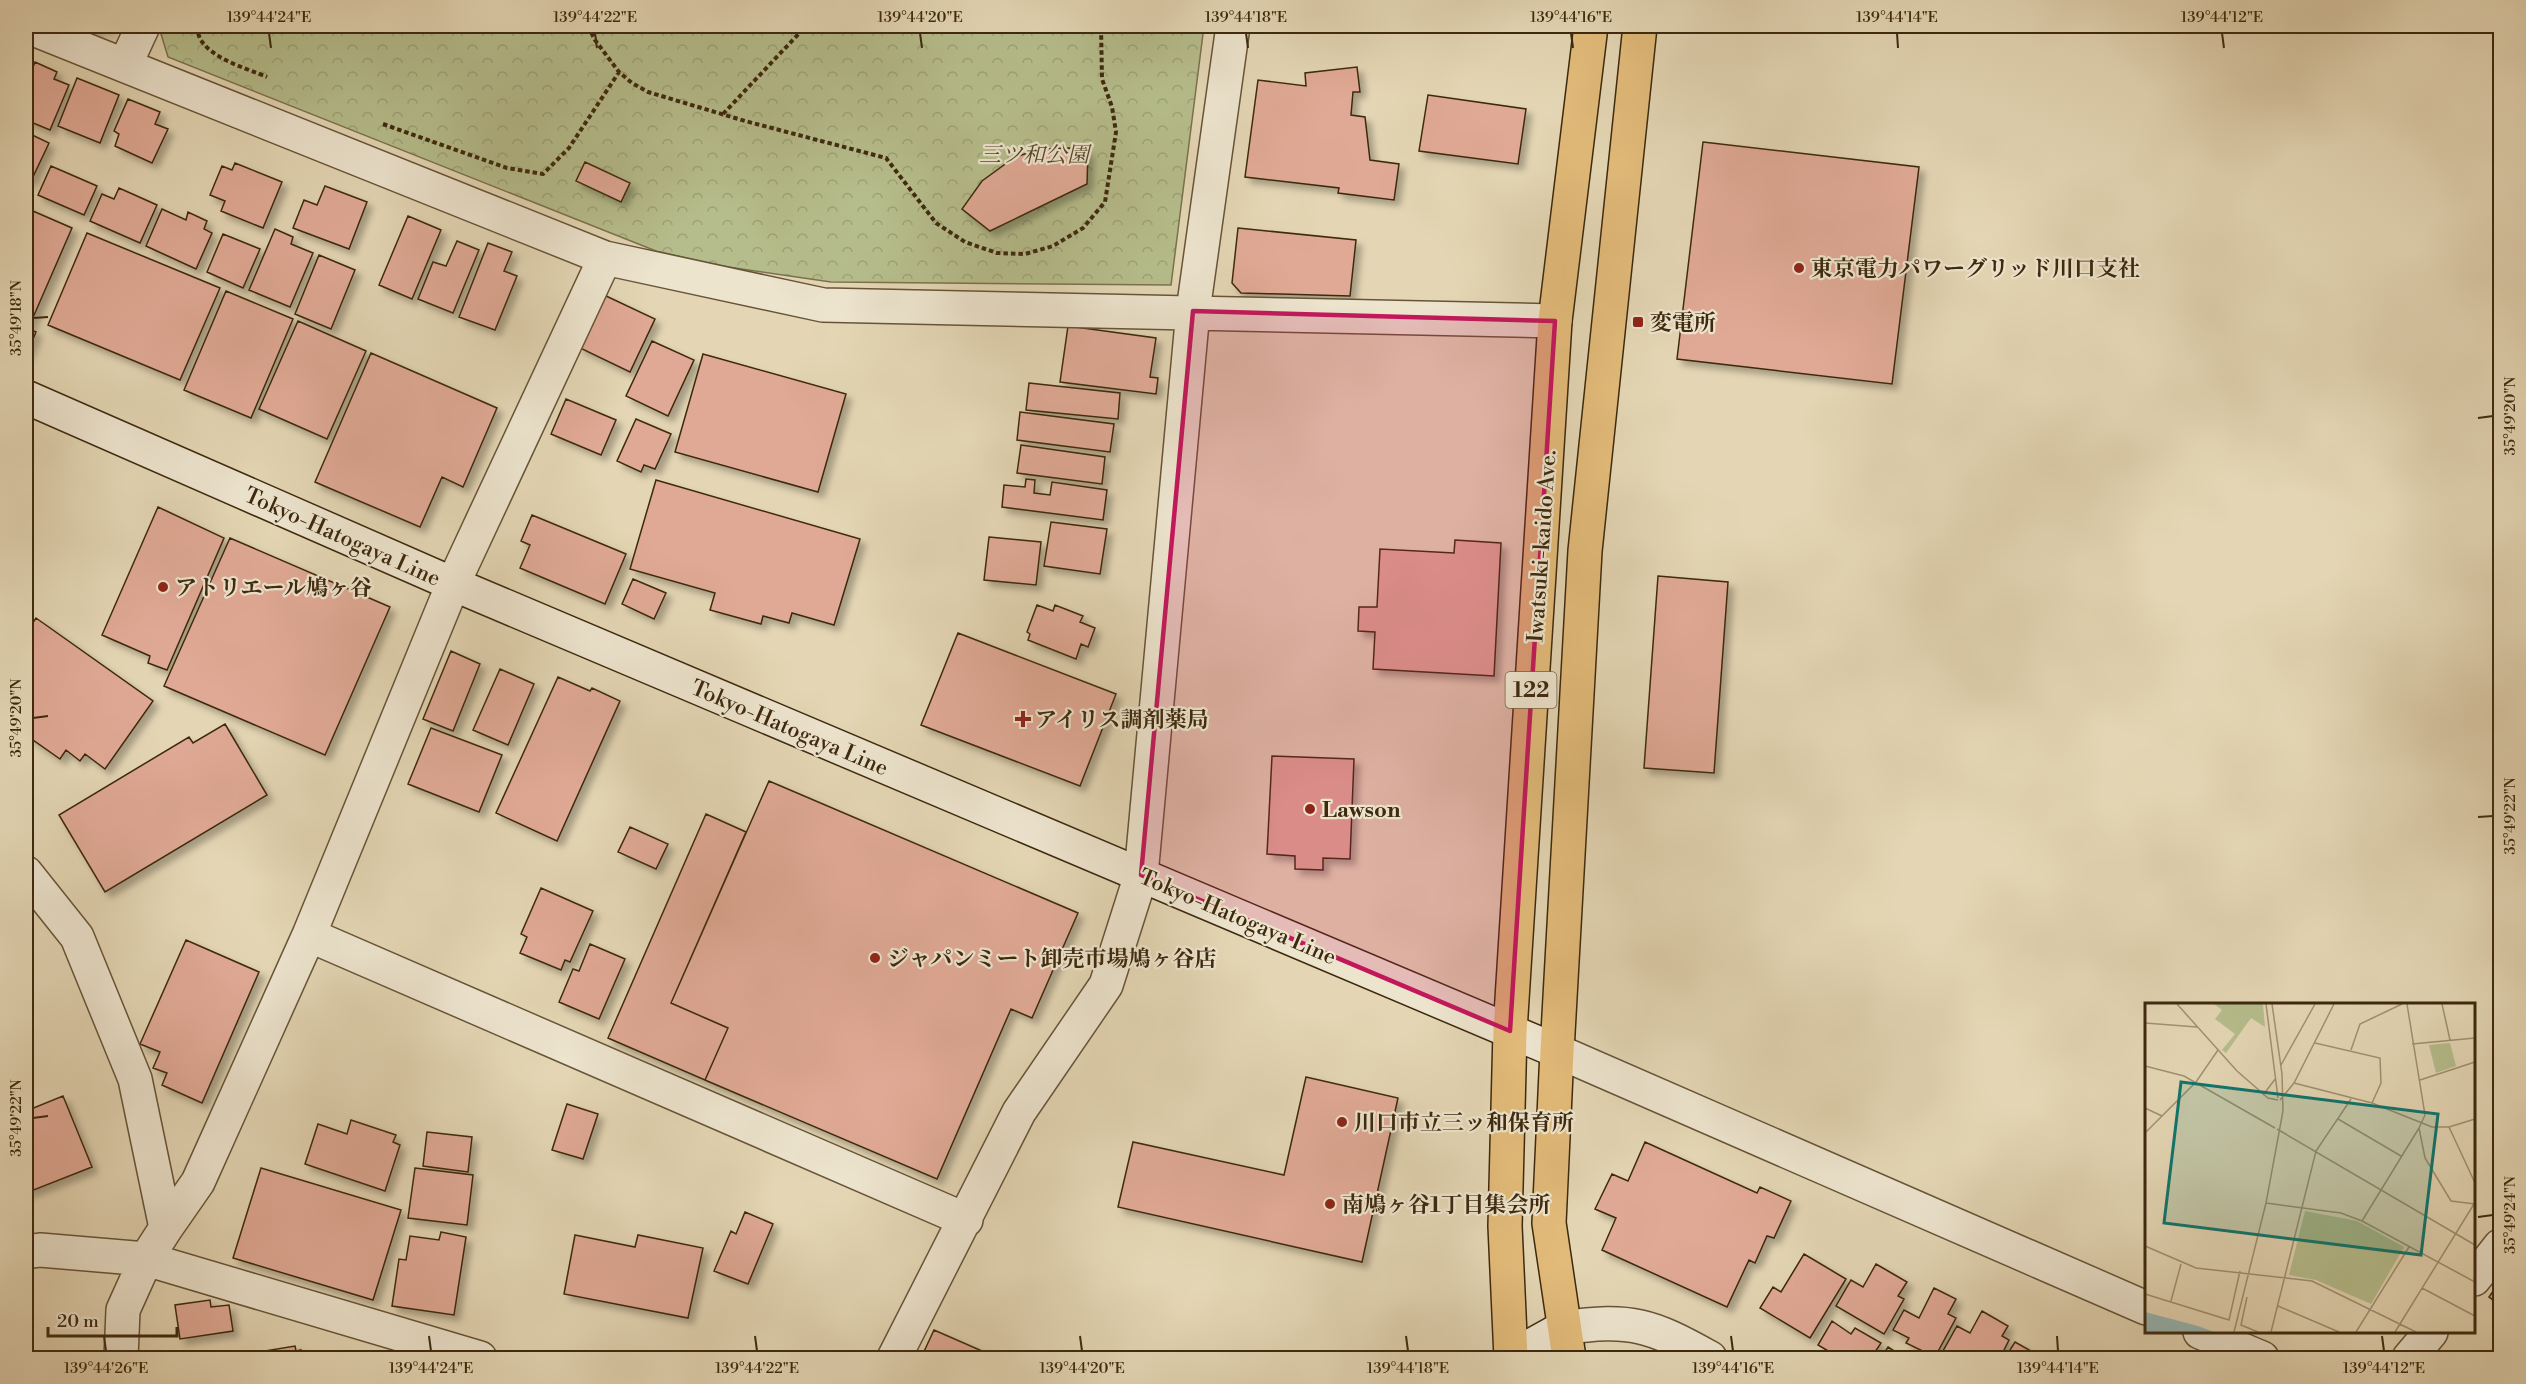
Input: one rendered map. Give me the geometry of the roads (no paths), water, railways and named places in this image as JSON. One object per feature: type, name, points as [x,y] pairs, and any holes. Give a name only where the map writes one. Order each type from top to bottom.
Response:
[{"type":"highway","name":"Iwatsuki-kaido Ave.","points":[[1510,1358],[1505,1226],[1510,1031],[1555,321],[1591,26]]},
{"type":"highway","name":"Iwatsuki-kaido Ave.","points":[[1566,1343],[1549,1223],[1585,551],[1640,26]]},
{"type":"street","points":[[26,26],[604,258],[823,305],[1193,311],[1555,321]]},
{"type":"street","points":[[125,65],[143,26]]},
{"type":"street","points":[[894,1359],[1019,1112],[1106,984],[1141,875],[1193,311],[1233,26]]},
{"type":"street","points":[[121,1359],[123,1310],[146,1258],[198,1182],[309,935],[453,584],[604,258]]},
{"type":"street","name":"Tokyo-Hatogaya Line","points":[[26,397],[453,584],[1557,1051],[2145,1308]]},
{"type":"street","points":[[26,873],[77,937],[135,1079],[166,1228]]},
{"type":"street","points":[[309,935],[966,1220]]},
{"type":"street","points":[[2475,1278],[2500,1246]]},
{"type":"street","points":[[26,1252],[40,1250],[146,1258],[480,1359]]},
{"type":"street","points":[[1510,1358],[1566,1343],[1602,1322],[1633,1324],[1666,1334],[1710,1359]]},
{"type":"street","points":[[2202,1333],[2262,1359]]},
{"type":"street","points":[[2409,1359],[2430,1333]]},
{"type":"place","name":"東京電力パワーグリッド川口支社","points":[[1799,268]]},
{"type":"place","name":"変電所","points":[[1638,322]]},
{"type":"place","name":"アトリエール鳩ヶ谷","points":[[163,587]]},
{"type":"place","name":"アイリス調剤薬局","points":[[1023,719]]},
{"type":"place","name":"Lawson","points":[[1310,809]]},
{"type":"place","name":"ジャパンミート卸売市場鳩ヶ谷店","points":[[875,958]]},
{"type":"place","name":"川口市立三ッ和保育所","points":[[1342,1122]]},
{"type":"place","name":"南鳩ヶ谷1丁目集会所","points":[[1330,1204]]},
{"type":"park label","name":"三ツ和公園","points":[[1034,154]]}]
